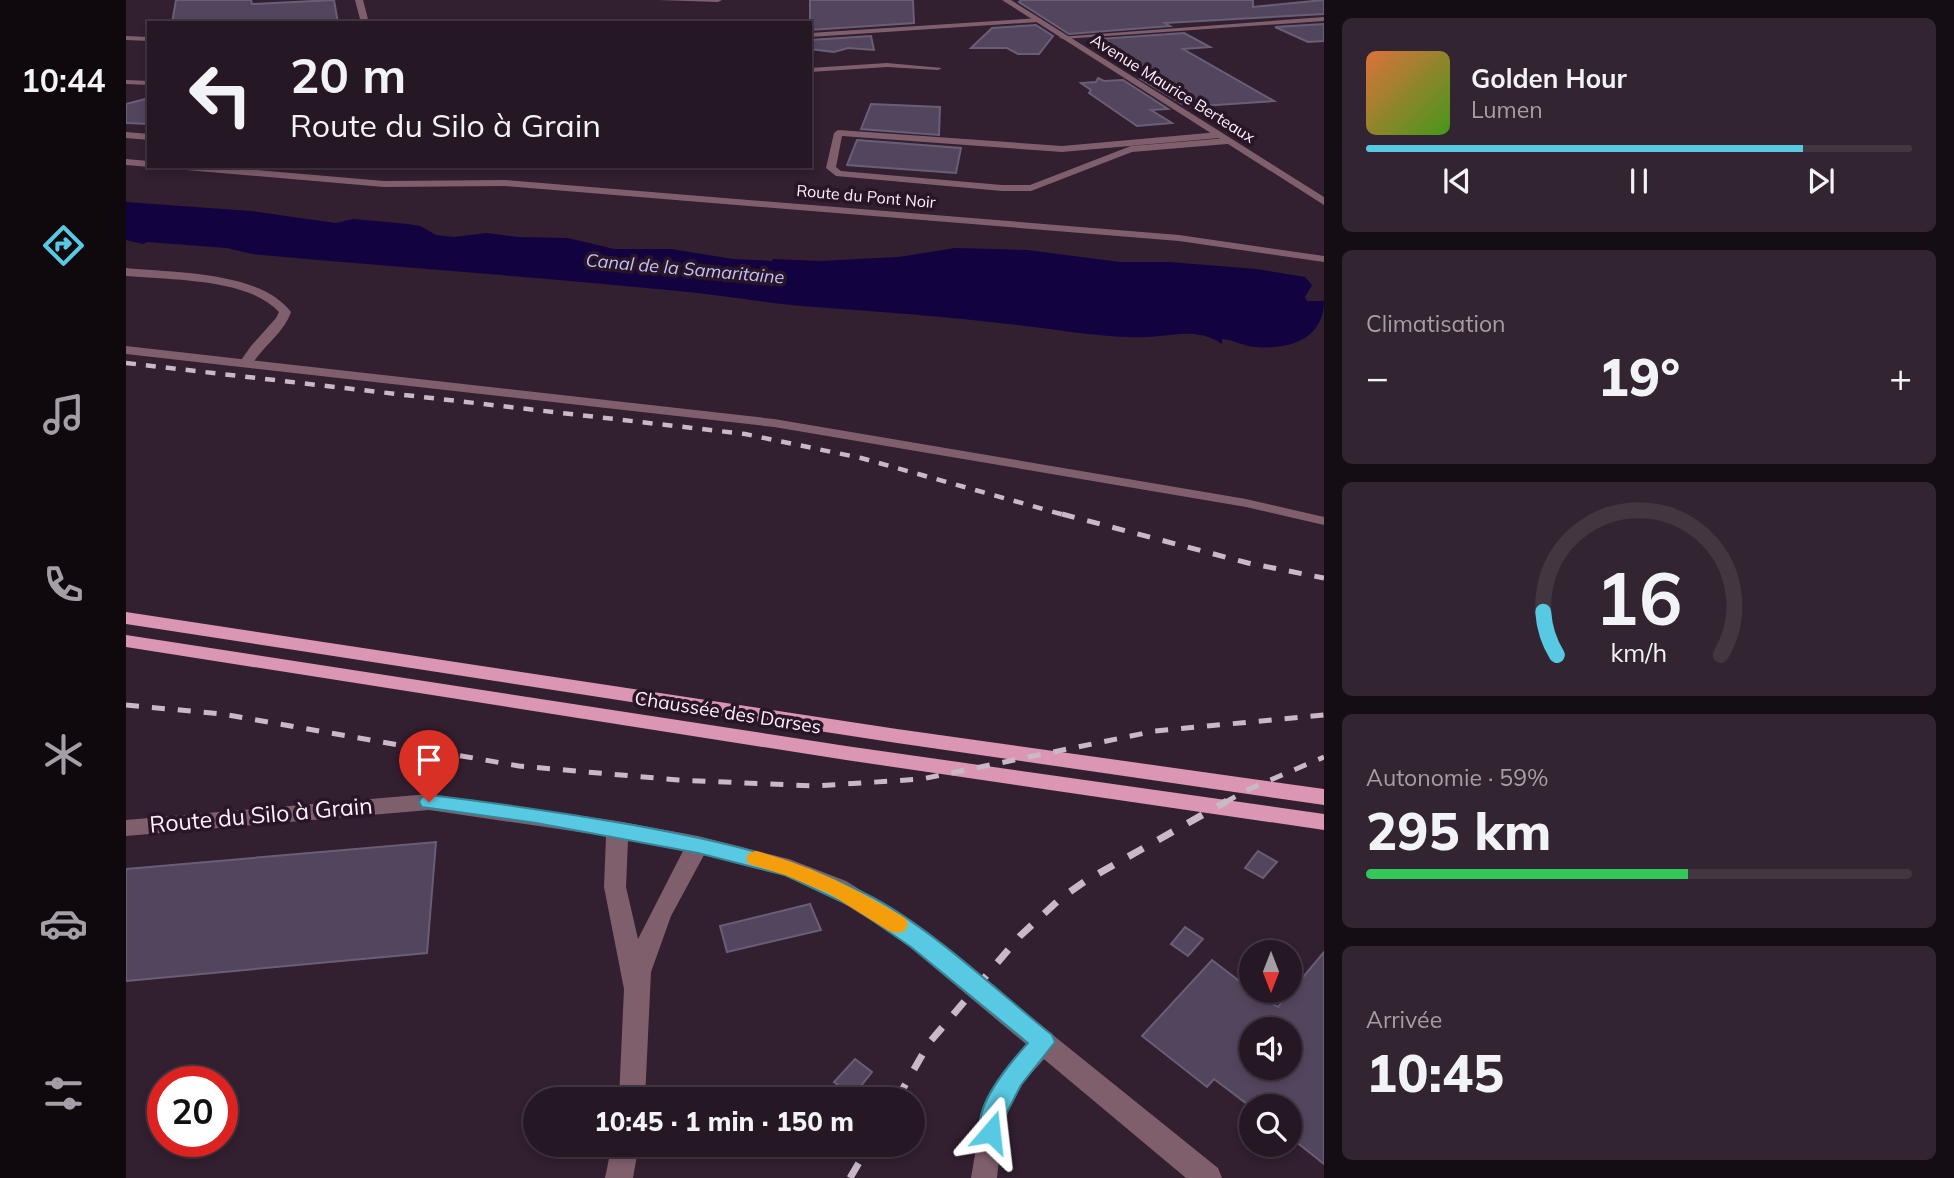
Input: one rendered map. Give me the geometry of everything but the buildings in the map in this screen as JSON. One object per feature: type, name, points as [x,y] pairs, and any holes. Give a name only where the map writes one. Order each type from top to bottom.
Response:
[{"type":"main road","name":"Chaussée des Darses","points":[[126,618],[897,736],[1324,797]]},
{"type":"main road","name":"Chaussée des Darses","points":[[126,641],[846,753],[1324,822]]},
{"type":"street","points":[[359,0],[365,21]]},
{"type":"street","points":[[662,0],[718,0]]},
{"type":"street","name":"Avenue Maurice Berteaux","points":[[1006,0],[1324,202]]},
{"type":"street","points":[[1063,37],[1324,19]]},
{"type":"street","points":[[812,35],[1038,20]]},
{"type":"street","points":[[126,38],[147,39]]},
{"type":"street","points":[[126,272],[231,285],[265,294],[280,303],[285,312],[282,321],[255,347],[246,363]]},
{"type":"street","name":"Route du Silo à Grain","points":[[126,828],[429,802],[495,809],[617,829],[698,845],[789,868],[861,901],[923,944],[1208,1178]]},
{"type":"street","points":[[617,829],[614,873],[617,904],[636,991],[633,1087]]},
{"type":"street","points":[[636,991],[654,927],[698,845]]},
{"type":"street","points":[[618,1178],[623,1157]]},
{"type":"lane","points":[[812,70],[895,65],[938,68]]},
{"type":"lane","points":[[126,82],[147,83]]},
{"type":"lane","points":[[838,133],[1062,149],[1223,138],[1131,149],[1031,188],[1002,188],[839,174],[831,168],[838,133]]},
{"type":"lane","points":[[126,135],[147,137]]},
{"type":"lane","points":[[126,162],[147,164]]},
{"type":"lane","name":"Route du Pont Noir","points":[[200,168],[405,184],[484,182],[616,192],[1179,238],[1324,259]]},
{"type":"lane","points":[[126,350],[753,420],[1246,503],[1324,521]]},
{"type":"lane","points":[[984,1178],[995,1110],[1013,1077],[1044,1042]]},
{"type":"water","name":"Canal de la Samaritaine","points":[[126,202],[250,211],[336,223],[353,219],[408,224],[420,226],[436,235],[454,237],[487,233],[568,238],[614,249],[671,249],[733,259],[820,261],[899,257],[955,248],[1027,250],[1120,262],[1169,262],[1256,269],[1305,277],[1312,285],[1305,297],[1307,301],[1324,301],[1318,325],[1311,333],[1292,344],[1280,346],[1255,347],[1222,339],[1222,344],[1194,334],[1109,336],[944,317],[798,306],[678,291],[252,254],[227,248],[147,242],[143,244],[126,240]]},
{"type":"railway","points":[[126,363],[745,434],[861,458],[1068,516]]},
{"type":"railway","points":[[1062,514],[1248,563],[1324,578]]},
{"type":"railway","points":[[126,705],[222,714],[519,766],[678,780],[815,786],[922,779],[1155,731],[1324,715]]},
{"type":"railway","points":[[1224,803],[1247,790],[1324,757]]},
{"type":"railway","points":[[904,1087],[929,1043],[1020,936],[1061,898],[1087,880],[1227,801]]},
{"type":"railway","points":[[850,1178],[862,1157]]},
{"type":"slow traffic","points":[[756,859],[789,868],[838,888],[897,924]]},
{"type":"route","points":[[429,802],[536,815],[742,855],[813,877],[861,901],[919,940],[1044,1042],[1013,1077],[995,1110],[991,1132]]}]
